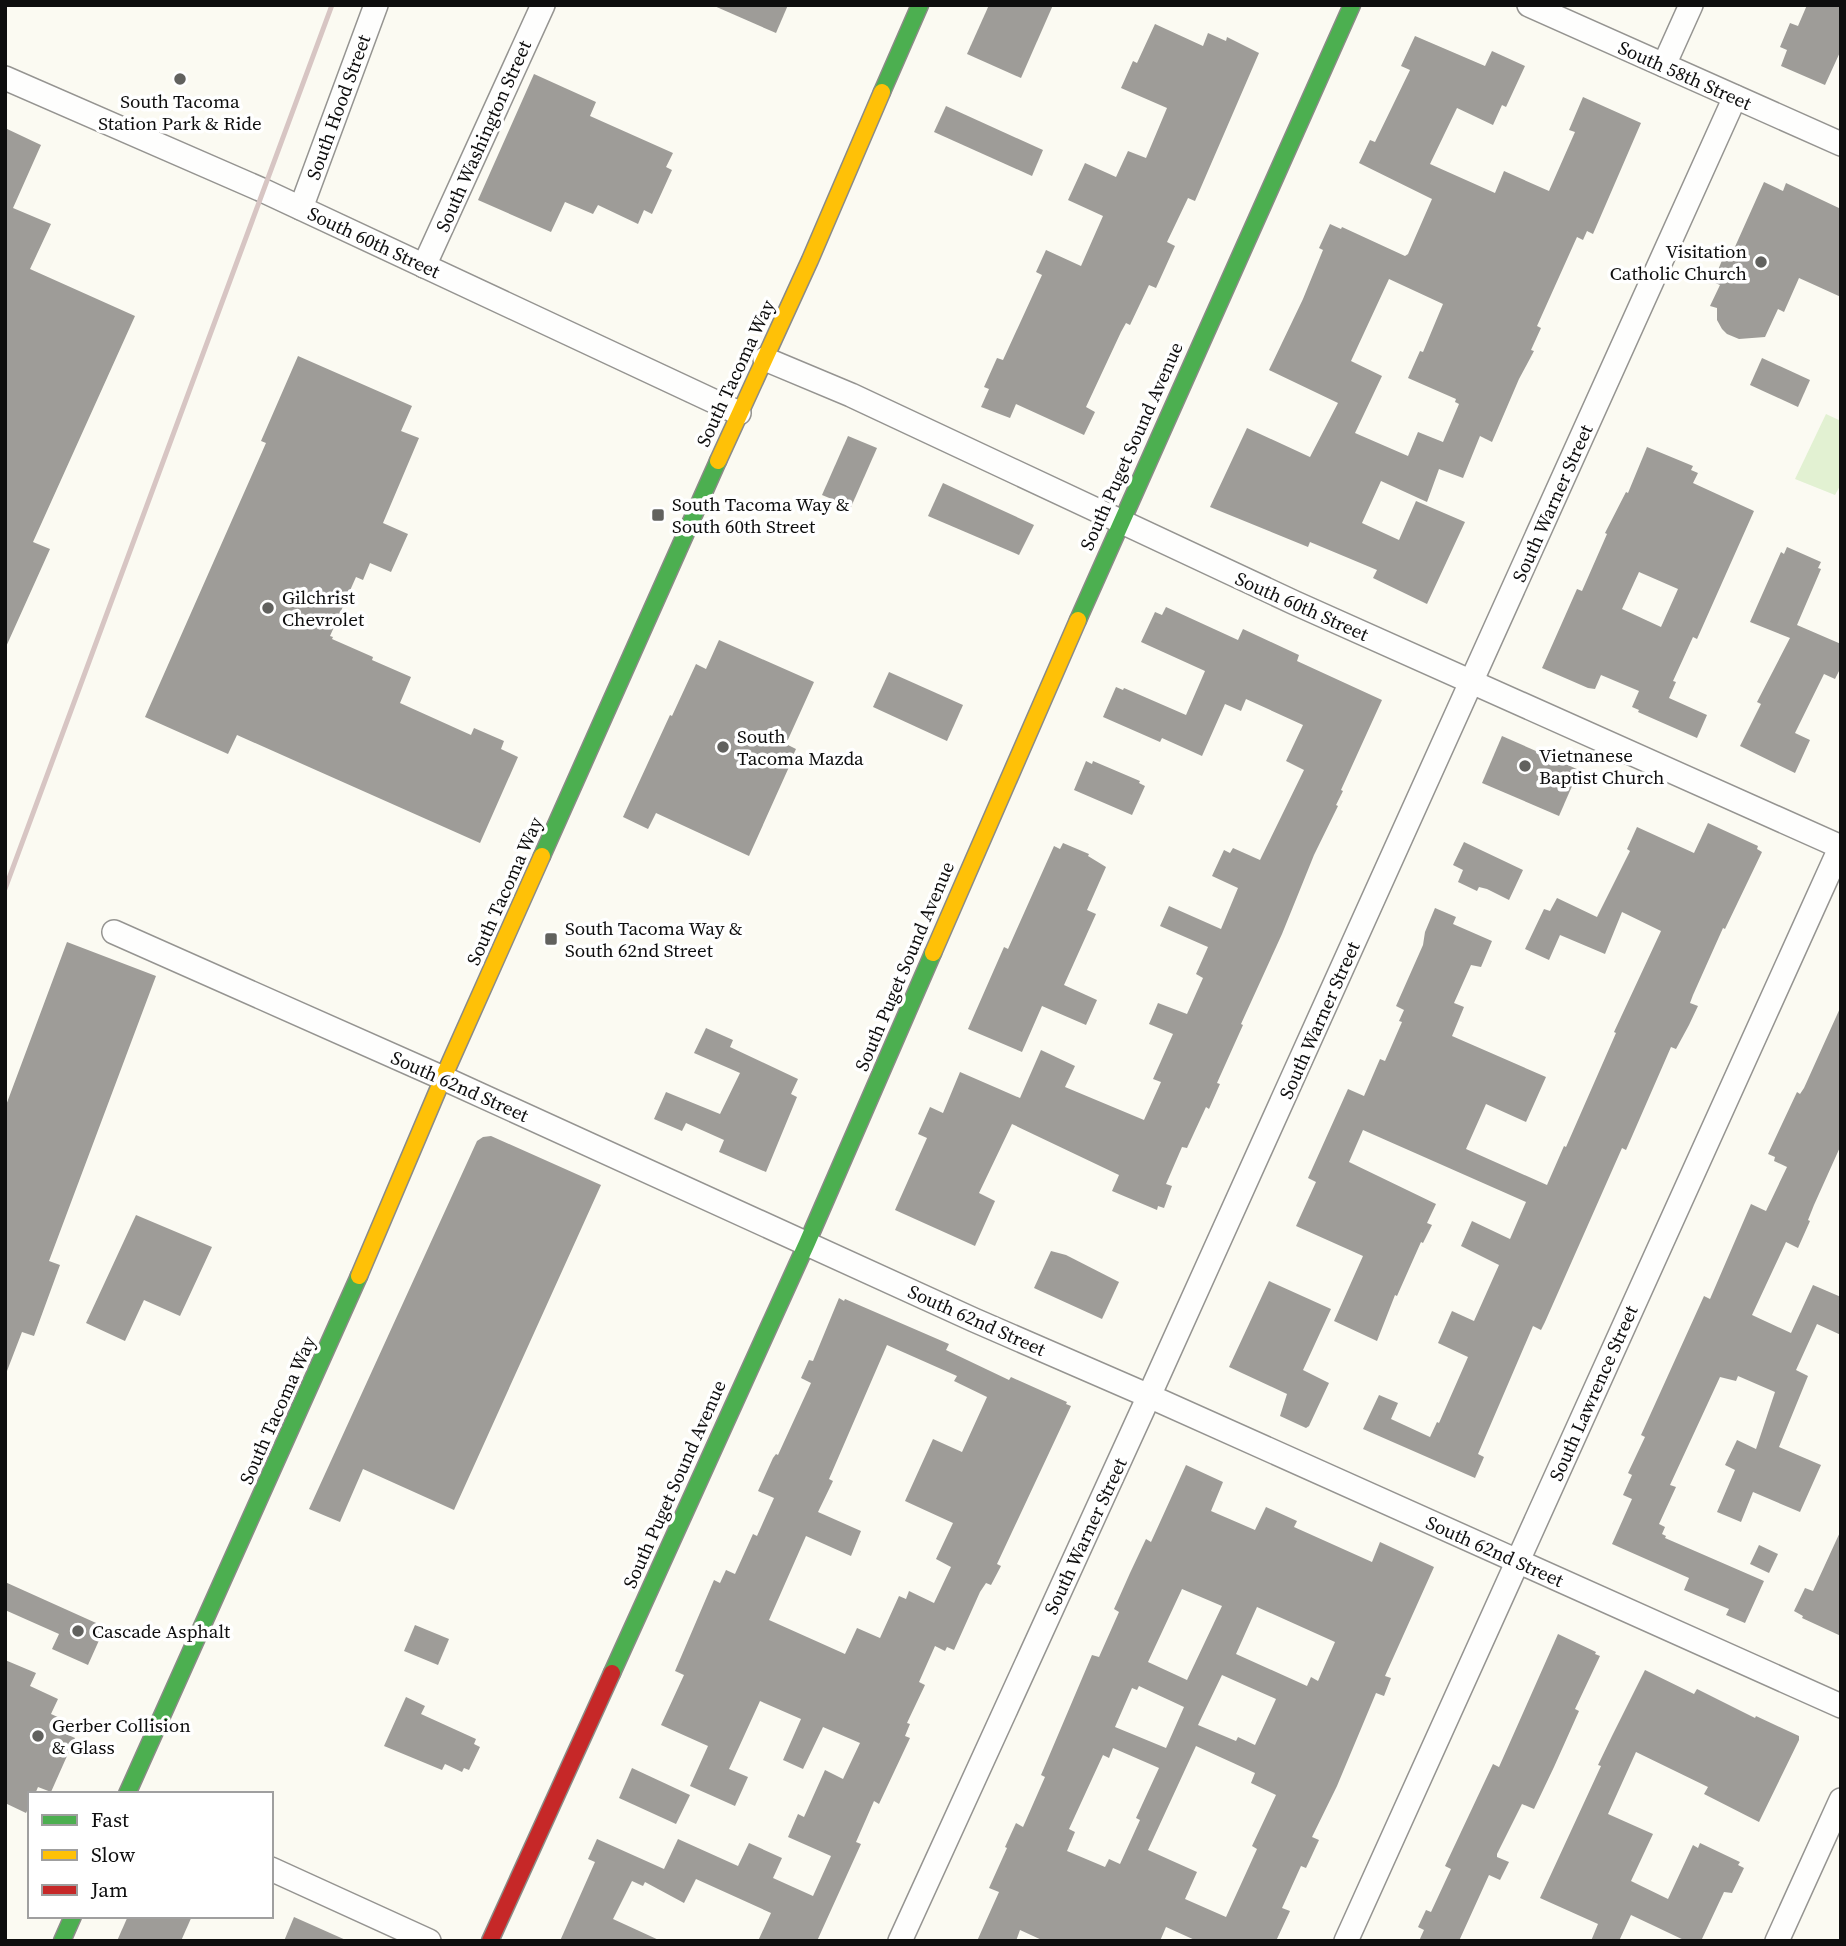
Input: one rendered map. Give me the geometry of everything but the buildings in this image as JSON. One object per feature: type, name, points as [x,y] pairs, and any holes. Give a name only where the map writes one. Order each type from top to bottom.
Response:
[{"type":"street","name":"South Hood Street","points":[[301,208],[376,5]]},
{"type":"street","name":"South Washington Street","points":[[424,266],[543,5]]},
{"type":"street","name":"South Tacoma Way","points":[[128,1792],[331,1341],[443,1078],[765,359],[920,5]]},
{"type":"street","name":"South Puget Sound Avenue","points":[[491,1941],[807,1242],[1120,522],[1352,5]]},
{"type":"street","name":"South 58th Street","points":[[1529,5],[1841,144]]},
{"type":"street","points":[[1664,65],[1691,5]]},
{"type":"street","name":"South 60th Street","points":[[5,78],[301,208],[739,413]]},
{"type":"street","name":"South Warner Street","points":[[900,1941],[1735,97]]},
{"type":"street","name":"South 60th Street","points":[[765,359],[851,395],[1120,522],[1841,847]]},
{"type":"street","name":"South Lawrence Street","points":[[1346,1941],[1841,847]]},
{"type":"street","name":"South 62nd Street","points":[[114,932],[807,1242],[974,1320],[1841,1706]]},
{"type":"street","points":[[1777,1941],[1841,1800]]},
{"type":"street","points":[[273,1870],[429,1941]]},
{"type":"street","points":[[62,1941],[72,1918]]},
{"type":"green space","points":[[1826,414],[1841,421],[1841,484],[1835,495],[1795,479]]},
{"type":"railway","points":[[5,889],[332,5]]},
{"type":"traffic: fast","points":[[882,92],[920,5]]},
{"type":"traffic: fast","points":[[1078,620],[1352,5]]},
{"type":"traffic: fast","points":[[542,856],[718,461]]},
{"type":"traffic: fast","points":[[612,1673],[807,1243],[933,953]]},
{"type":"traffic: fast","points":[[128,1792],[359,1276]]},
{"type":"traffic: fast","points":[[62,1941],[72,1918]]},
{"type":"traffic: slow","points":[[718,461],[810,260],[882,92]]},
{"type":"traffic: slow","points":[[933,953],[1078,620]]},
{"type":"traffic: slow","points":[[359,1276],[542,856]]},
{"type":"traffic: jam","points":[[490,1941],[612,1673]]},
{"type":"place","name":"South Tacoma Station Park & Ride","points":[[180,79]]},
{"type":"place","name":"Visitation Catholic Church","points":[[1761,262]]},
{"type":"place","name":"South Tacoma Way & South 60th Street","points":[[658,515]]},
{"type":"place","name":"Gilchrist Chevrolet","points":[[268,608]]},
{"type":"place","name":"South Tacoma Mazda","points":[[723,747]]},
{"type":"place","name":"Vietnanese Baptist Church","points":[[1525,766]]},
{"type":"place","name":"South Tacoma Way & South 62nd Street","points":[[551,939]]},
{"type":"place","name":"Cascade Asphalt","points":[[78,1631]]},
{"type":"place","name":"Gerber Collision & Glass","points":[[38,1736]]}]
